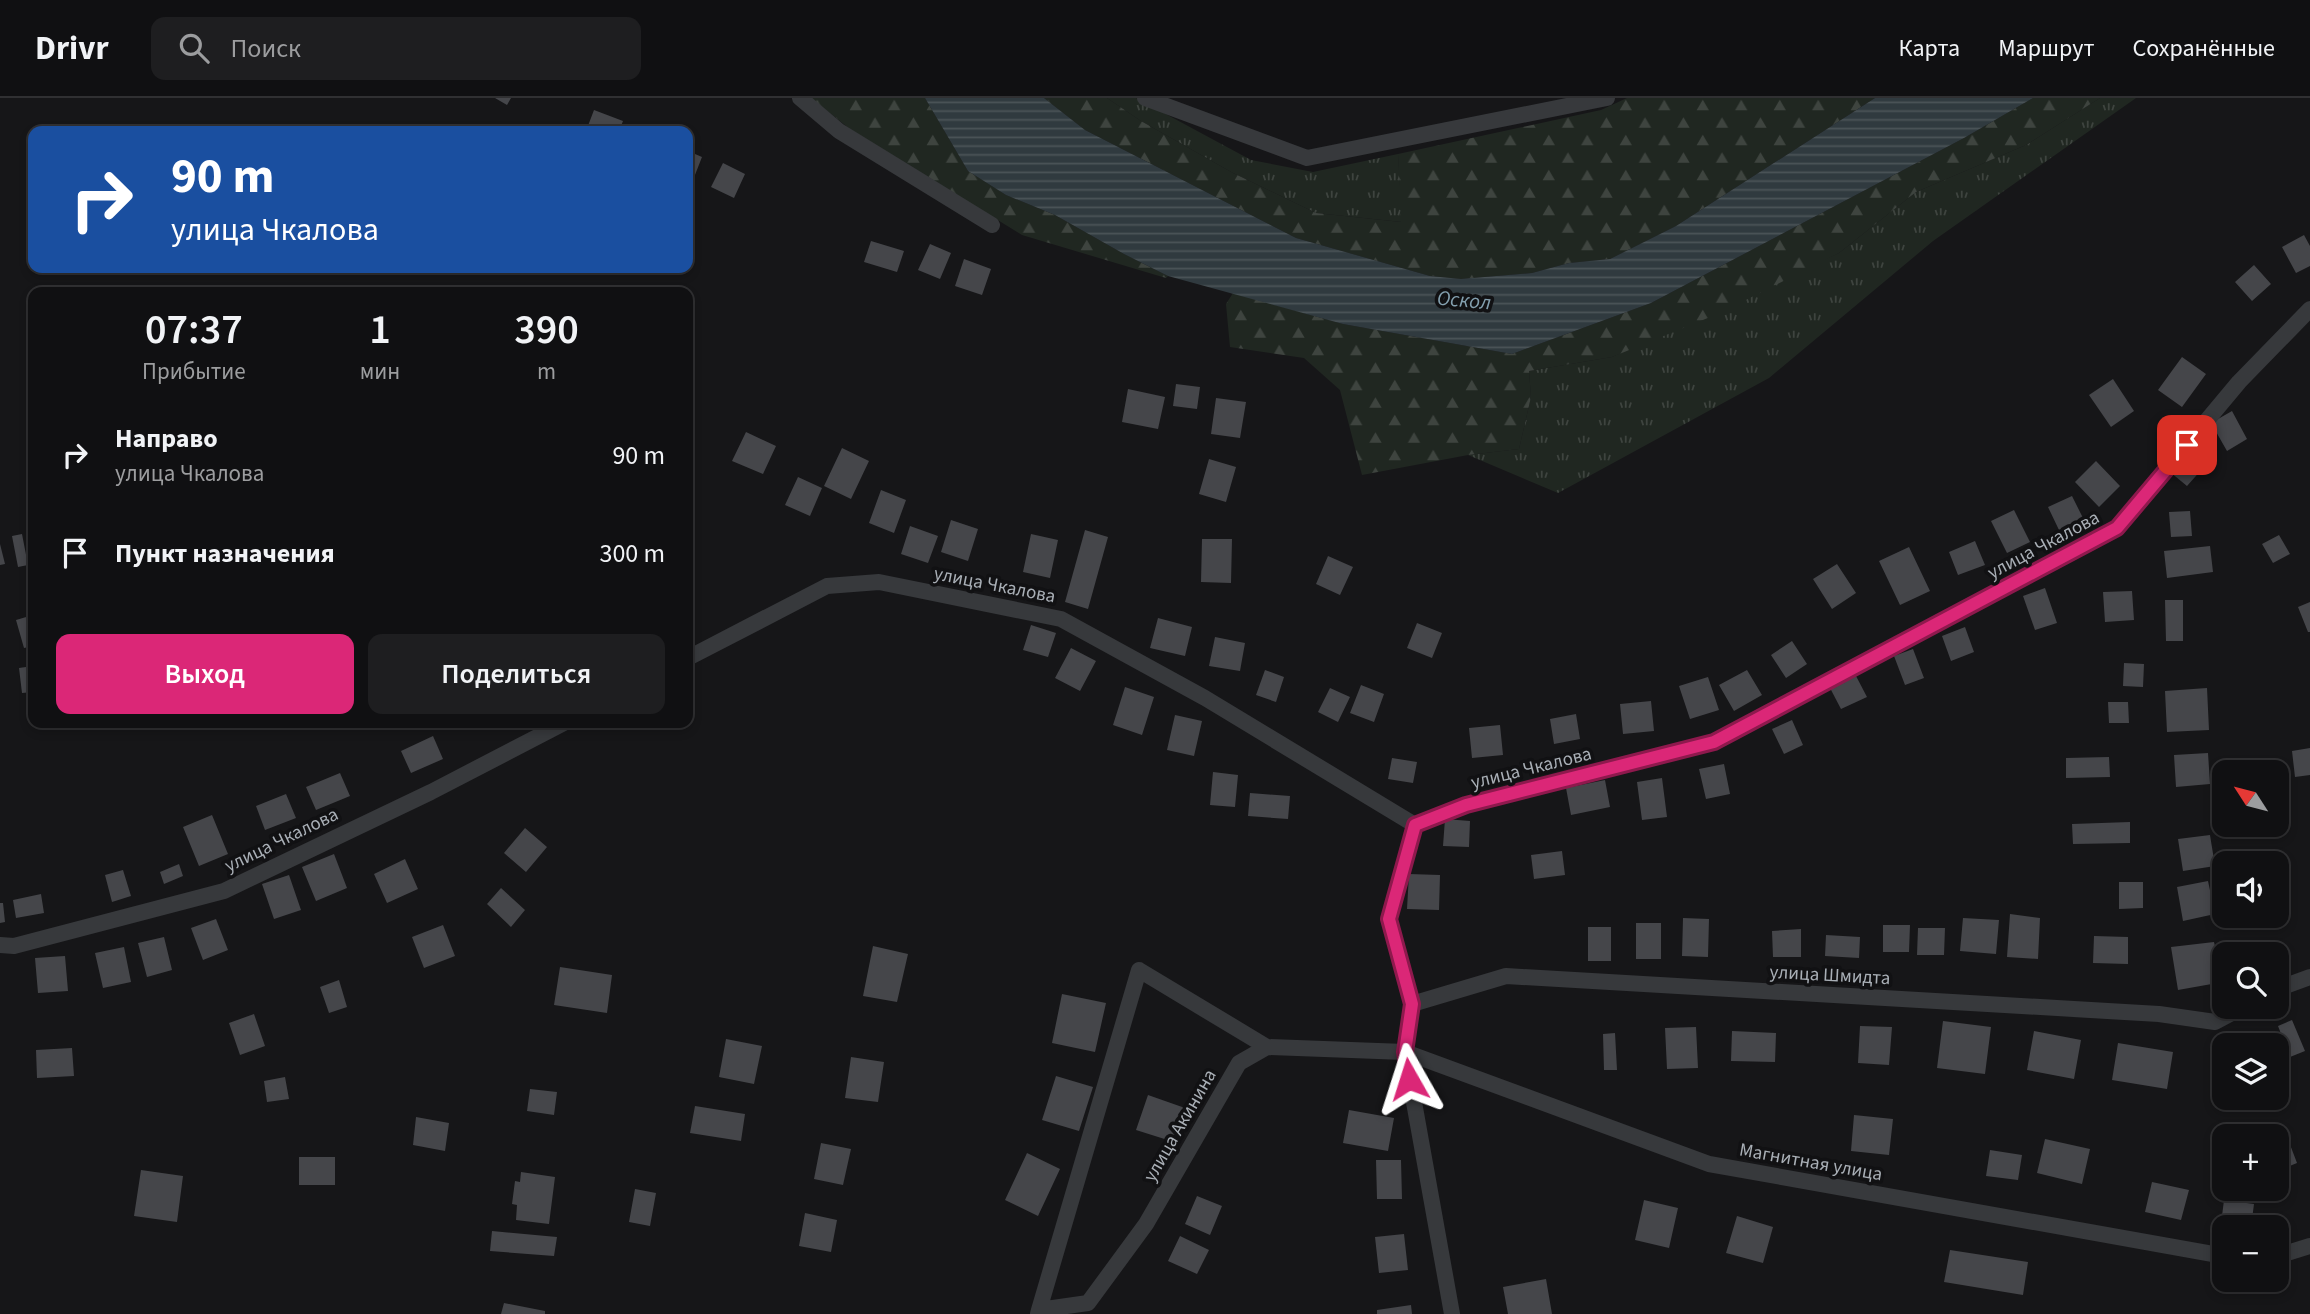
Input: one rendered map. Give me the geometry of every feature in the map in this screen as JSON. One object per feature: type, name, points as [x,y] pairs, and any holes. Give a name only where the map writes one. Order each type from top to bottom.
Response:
[{"type":"street","points":[[800,98],[839,131],[992,225]]},
{"type":"street","points":[[1145,98],[1307,158],[1607,98]]},
{"type":"street","name":"улица Чкалова","points":[[693,655],[827,586],[879,582],[1061,619],[1205,698],[1415,825],[1466,805],[1714,742],[2117,528],[2239,382],[2310,309]]},
{"type":"street","name":"улица Чкалова","points":[[0,945],[14,946],[224,891],[431,792],[554,728]]},
{"type":"street","points":[[1415,825],[1389,919],[1412,1004],[1405,1052],[1452,1314]]},
{"type":"street","points":[[1038,1312],[1139,970],[1267,1046],[1405,1052]]},
{"type":"street","name":"улица Шмидта","points":[[1412,1004],[1506,976],[2159,1014],[2215,1022],[2221,1019]]},
{"type":"street","points":[[2289,985],[2310,977]]},
{"type":"street","name":"улица Акинина","points":[[1038,1312],[1088,1303],[1146,1224],[1238,1063],[1267,1046]]},
{"type":"street","name":"Магнитная улица","points":[[1405,1052],[1709,1164],[2212,1254]]},
{"type":"street","points":[[2289,1252],[2310,1246]]},
{"type":"green space","points":[[811,98],[925,98],[968,171],[1006,195],[1055,215],[1168,276],[1166,278],[1022,235],[850,129]]},
{"type":"green space","points":[[1044,98],[1107,98],[1141,121],[1233,173],[1316,213],[1401,222],[1398,154],[1601,110],[1627,98],[1875,98],[1676,226],[1610,259],[1569,263],[1532,273],[1461,279],[1430,276],[1296,238],[1085,130]]},
{"type":"green space","points":[[1107,98],[1136,98],[1251,160],[1313,172],[1398,154],[1402,222],[1316,213],[1233,173],[1141,121]]},
{"type":"green space","points":[[2033,98],[2100,98],[2026,145],[1916,192],[1839,253],[1720,313],[1612,357],[1529,371],[1531,397],[1519,449],[1468,455],[1362,475],[1340,390],[1304,358],[1230,347],[1226,304],[1233,293],[1343,324],[1512,354],[1651,303],[1964,138]]},
{"type":"green space","points":[[2100,98],[2136,98],[1933,241],[1769,378],[1558,493],[1468,455],[1519,449],[1531,397],[1529,371],[1612,357],[1839,253],[1916,192],[2026,145]]},
{"type":"water","name":"Оскол","points":[[925,98],[1044,98],[1085,130],[1296,238],[1430,276],[1461,279],[1532,273],[1569,263],[1610,259],[1676,226],[1875,98],[2033,98],[1964,138],[1651,303],[1512,354],[1343,324],[1168,276],[1055,215],[1006,195],[968,171]]},
{"type":"building","points":[[495,98],[511,98],[507,105]]},
{"type":"building","points":[[594,110],[623,121],[621,126],[588,126]]},
{"type":"building","points":[[693,153],[702,157],[693,180]]},
{"type":"building","points":[[723,163],[745,174],[734,198],[711,187]]},
{"type":"building","points":[[2304,235],[2310,246],[2310,266],[2296,273],[2282,247]]},
{"type":"building","points":[[871,241],[904,251],[897,272],[864,262]]},
{"type":"building","points":[[930,244],[951,253],[940,279],[918,270]]},
{"type":"building","points":[[964,259],[991,269],[982,295],[955,286]]},
{"type":"building","points":[[2254,265],[2271,284],[2252,301],[2235,282]]},
{"type":"building","points":[[2182,357],[2206,374],[2182,407],[2158,390]]},
{"type":"building","points":[[2113,379],[2134,411],[2111,427],[2089,395]]},
{"type":"building","points":[[1176,384],[1200,387],[1197,409],[1173,406]]},
{"type":"building","points":[[1128,389],[1165,397],[1158,429],[1122,422]]},
{"type":"building","points":[[1216,398],[1246,402],[1240,438],[1211,434]]},
{"type":"building","points":[[2232,411],[2247,439],[2227,451],[2211,423]]},
{"type":"building","points":[[746,432],[776,446],[763,474],[732,461]]},
{"type":"building","points":[[842,448],[869,461],[851,499],[824,486]]},
{"type":"building","points":[[2185,453],[2203,468],[2187,486],[2170,472]]},
{"type":"building","points":[[1209,459],[1236,467],[1226,502],[1199,494]]},
{"type":"building","points":[[2096,461],[2120,486],[2099,507],[2075,482]]},
{"type":"building","points":[[798,477],[822,488],[810,516],[785,505]]},
{"type":"building","points":[[881,490],[906,500],[894,533],[869,523]]},
{"type":"building","points":[[2072,496],[2083,518],[2059,530],[2048,507]]},
{"type":"building","points":[[2014,510],[2030,542],[2007,553],[1991,521]]},
{"type":"building","points":[[2190,511],[2192,536],[2171,537],[2169,512]]},
{"type":"building","points":[[951,520],[978,529],[968,561],[941,552]]},
{"type":"building","points":[[910,526],[938,536],[928,563],[901,554]]},
{"type":"building","points":[[1085,530],[1108,537],[1088,609],[1065,602]]},
{"type":"building","points":[[22,534],[28,565],[18,567],[12,536]]},
{"type":"building","points":[[1031,534],[1058,540],[1050,578],[1023,572]]},
{"type":"building","points":[[2279,535],[2290,554],[2273,563],[2262,544]]},
{"type":"building","points":[[1202,539],[1232,539],[1231,583],[1201,582]]},
{"type":"building","points":[[1975,541],[1985,565],[1958,575],[1949,552]]},
{"type":"building","points":[[0,544],[5,564],[0,565]]},
{"type":"building","points":[[2210,546],[2213,572],[2167,578],[2164,551]]},
{"type":"building","points":[[1909,547],[1930,591],[1900,605],[1879,561]]},
{"type":"building","points":[[1328,556],[1353,567],[1340,595],[1316,584]]},
{"type":"building","points":[[1837,564],[1856,593],[1832,609],[1813,579]]},
{"type":"building","points":[[2045,588],[2057,623],[2035,630],[2023,596]]},
{"type":"building","points":[[2132,591],[2134,620],[2105,622],[2103,592]]},
{"type":"building","points":[[2165,600],[2183,600],[2183,641],[2166,641]]},
{"type":"building","points":[[2310,602],[2310,632],[2308,632],[2298,607]]},
{"type":"building","points":[[28,616],[28,647],[24,648],[16,620]]},
{"type":"building","points":[[1158,618],[1192,627],[1185,656],[1150,648]]},
{"type":"building","points":[[1417,623],[1442,633],[1432,658],[1407,648]]},
{"type":"building","points":[[1031,625],[1056,633],[1048,657],[1023,650]]},
{"type":"building","points":[[1965,627],[1974,652],[1951,661],[1942,636]]},
{"type":"building","points":[[1215,637],[1245,643],[1240,671],[1209,666]]},
{"type":"building","points":[[1792,641],[1807,664],[1786,678],[1771,655]]},
{"type":"building","points":[[1071,648],[1096,661],[1080,691],[1055,678]]},
{"type":"building","points":[[1913,649],[1924,678],[1905,685],[1894,656]]},
{"type":"building","points":[[2124,663],[2144,664],[2143,687],[2123,686]]},
{"type":"building","points":[[28,667],[28,692],[22,693],[19,668]]},
{"type":"building","points":[[1265,670],[1284,677],[1276,702],[1256,695]]},
{"type":"building","points":[[1747,670],[1762,695],[1734,711],[1719,685]]},
{"type":"building","points":[[1856,676],[1867,697],[1841,709],[1830,688]]},
{"type":"building","points":[[1708,677],[1719,710],[1690,719],[1679,686]]},
{"type":"building","points":[[1361,685],[1384,694],[1374,722],[1350,713]]},
{"type":"building","points":[[1125,687],[1154,697],[1142,735],[1113,725]]},
{"type":"building","points":[[1330,688],[1350,697],[1338,722],[1318,712]]},
{"type":"building","points":[[2207,688],[2209,730],[2167,732],[2165,691]]},
{"type":"building","points":[[1651,701],[1654,731],[1623,734],[1620,704]]},
{"type":"building","points":[[2108,702],[2128,702],[2129,723],[2109,723]]},
{"type":"building","points":[[1576,714],[1580,739],[1554,744],[1550,719]]},
{"type":"building","points":[[1175,715],[1202,721],[1194,756],[1167,750]]},
{"type":"building","points":[[1792,720],[1803,745],[1784,754],[1772,729]]},
{"type":"building","points":[[1500,725],[1503,755],[1472,758],[1469,728]]},
{"type":"building","points":[[433,736],[443,759],[411,773],[401,751]]},
{"type":"building","points":[[2310,748],[2310,775],[2295,777],[2292,751]]},
{"type":"building","points":[[2208,753],[2210,784],[2176,787],[2174,755]]},
{"type":"building","points":[[2109,757],[2110,777],[2066,778],[2066,758]]},
{"type":"building","points":[[1392,758],[1417,762],[1413,783],[1388,779]]},
{"type":"building","points":[[1724,764],[1730,794],[1706,799],[1699,769]]},
{"type":"building","points":[[1213,772],[1238,775],[1235,807],[1210,805]]},
{"type":"building","points":[[340,773],[350,796],[316,810],[306,787]]},
{"type":"building","points":[[1662,778],[1667,817],[1642,820],[1637,782]]},
{"type":"building","points":[[1605,780],[1610,807],[1571,815],[1566,788]]},
{"type":"building","points":[[1250,793],[1290,796],[1288,819],[1248,816]]},
{"type":"building","points":[[286,794],[296,818],[265,830],[256,806]]},
{"type":"building","points":[[212,815],[228,854],[199,866],[183,827]]},
{"type":"building","points":[[1445,819],[1470,821],[1469,847],[1443,846]]},
{"type":"building","points":[[2130,822],[2130,843],[2073,844],[2072,824]]},
{"type":"building","points":[[525,828],[547,847],[526,872],[504,853]]},
{"type":"building","points":[[2210,835],[2212,866],[2183,871],[2178,839]]},
{"type":"building","points":[[1562,851],[1565,875],[1534,879],[1531,855]]},
{"type":"building","points":[[334,854],[347,888],[316,901],[302,867]]},
{"type":"building","points":[[405,859],[418,889],[387,903],[374,874]]},
{"type":"building","points":[[179,864],[183,876],[164,884],[160,872]]},
{"type":"building","points":[[123,870],[131,896],[112,902],[105,875]]},
{"type":"building","points":[[1409,874],[1440,875],[1439,910],[1407,909]]},
{"type":"building","points":[[289,875],[301,910],[274,919],[262,884]]},
{"type":"building","points":[[2208,881],[2212,915],[2183,921],[2177,887]]},
{"type":"building","points":[[2119,882],[2143,882],[2143,908],[2119,909]]},
{"type":"building","points":[[501,888],[525,910],[511,927],[487,904]]},
{"type":"building","points":[[41,894],[44,913],[16,918],[13,900]]},
{"type":"building","points":[[0,903],[3,903],[5,922],[0,923]]},
{"type":"building","points":[[2010,914],[2040,918],[2038,959],[2007,957]]},
{"type":"building","points":[[1683,918],[1709,919],[1708,957],[1682,956]]},
{"type":"building","points":[[1963,918],[1999,920],[1996,954],[1960,951]]},
{"type":"building","points":[[216,919],[228,950],[203,960],[191,928]]},
{"type":"building","points":[[1636,923],[1661,923],[1661,959],[1636,959]]},
{"type":"building","points":[[443,925],[455,956],[424,968],[412,937]]},
{"type":"building","points":[[1883,925],[1910,925],[1909,952],[1883,952]]},
{"type":"building","points":[[1588,927],[1611,927],[1611,961],[1588,961]]},
{"type":"building","points":[[1918,928],[1945,928],[1944,955],[1917,955]]},
{"type":"building","points":[[1801,929],[1801,957],[1773,957],[1772,931]]},
{"type":"building","points":[[1826,935],[1860,937],[1859,958],[1825,956]]},
{"type":"building","points":[[2094,936],[2128,937],[2128,964],[2093,963]]},
{"type":"building","points":[[164,937],[172,970],[147,977],[138,943]]},
{"type":"building","points":[[2212,942],[2212,984],[2178,990],[2171,947]]},
{"type":"building","points":[[873,946],[908,954],[897,1002],[863,996]]},
{"type":"building","points":[[124,947],[131,982],[103,988],[95,953]]},
{"type":"building","points":[[65,956],[68,991],[38,993],[35,958]]},
{"type":"building","points":[[560,967],[612,975],[607,1013],[554,1005]]},
{"type":"building","points":[[339,980],[347,1007],[329,1013],[320,987]]},
{"type":"building","points":[[1062,994],[1106,1003],[1095,1052],[1052,1043]]},
{"type":"building","points":[[254,1014],[265,1046],[240,1055],[229,1023]]},
{"type":"building","points":[[2292,1020],[2305,1051],[2290,1057],[2289,1033],[2281,1033],[2278,1026]]},
{"type":"building","points":[[1943,1021],[1991,1027],[1985,1074],[1937,1068]]},
{"type":"building","points":[[1860,1026],[1892,1027],[1889,1065],[1858,1063]]},
{"type":"building","points":[[1696,1027],[1698,1068],[1667,1069],[1665,1028]]},
{"type":"building","points":[[1732,1031],[1776,1033],[1775,1062],[1731,1061]]},
{"type":"building","points":[[2034,1031],[2081,1040],[2074,1079],[2027,1070]]},
{"type":"building","points":[[1615,1033],[1617,1070],[1604,1070],[1603,1034]]},
{"type":"building","points":[[726,1039],[762,1046],[754,1084],[719,1077]]},
{"type":"building","points":[[2118,1043],[2173,1052],[2167,1089],[2112,1080]]},
{"type":"building","points":[[72,1048],[74,1076],[37,1078],[36,1050]]},
{"type":"building","points":[[851,1057],[884,1062],[878,1102],[845,1098]]},
{"type":"building","points":[[1056,1076],[1093,1087],[1079,1131],[1042,1120]]},
{"type":"building","points":[[285,1077],[289,1099],[267,1102],[264,1081]]},
{"type":"building","points":[[530,1089],[557,1092],[554,1115],[527,1111]]},
{"type":"building","points":[[1148,1095],[1185,1108],[1174,1142],[1136,1130]]},
{"type":"building","points":[[695,1106],[745,1114],[741,1141],[690,1133]]},
{"type":"building","points":[[1349,1110],[1394,1118],[1388,1151],[1343,1143]]},
{"type":"building","points":[[1854,1115],[1893,1119],[1889,1155],[1851,1151]]},
{"type":"building","points":[[416,1117],[449,1123],[445,1151],[413,1145]]},
{"type":"building","points":[[2045,1139],[2090,1149],[2082,1184],[2037,1173]]},
{"type":"building","points":[[2289,1142],[2297,1163],[2289,1166]]},
{"type":"building","points":[[821,1143],[851,1149],[843,1185],[814,1179]]},
{"type":"building","points":[[1990,1150],[2022,1155],[2018,1180],[1986,1176]]},
{"type":"building","points":[[1027,1153],[1060,1169],[1038,1216],[1005,1200]]},
{"type":"building","points":[[299,1157],[335,1157],[335,1185],[299,1185]]},
{"type":"building","points":[[1376,1160],[1401,1160],[1402,1199],[1377,1199]]},
{"type":"building","points":[[141,1170],[183,1176],[177,1222],[134,1216]]},
{"type":"building","points":[[521,1172],[555,1177],[549,1224],[516,1220],[517,1205],[512,1204],[515,1181],[520,1182]]},
{"type":"building","points":[[2152,1182],[2189,1190],[2181,1220],[2145,1212]]},
{"type":"building","points":[[635,1189],[656,1193],[650,1226],[629,1222]]},
{"type":"building","points":[[1197,1196],[1222,1206],[1210,1235],[1185,1224]]},
{"type":"building","points":[[1644,1200],[1678,1208],[1669,1248],[1635,1240]]},
{"type":"building","points":[[2224,1201],[2254,1204],[2253,1215],[2222,1215]]},
{"type":"building","points":[[805,1213],[837,1220],[831,1252],[799,1246]]},
{"type":"building","points":[[1737,1216],[1773,1227],[1763,1263],[1726,1253]]},
{"type":"building","points":[[492,1231],[557,1237],[554,1256],[490,1251]]},
{"type":"building","points":[[1404,1234],[1408,1270],[1379,1273],[1375,1237]]},
{"type":"building","points":[[1180,1236],[1209,1250],[1197,1274],[1168,1261]]},
{"type":"building","points":[[1950,1250],[2028,1262],[2023,1295],[1944,1282]]},
{"type":"building","points":[[1546,1279],[1552,1314],[1508,1314],[1503,1287]]},
{"type":"building","points":[[504,1303],[545,1311],[545,1314],[501,1314]]},
{"type":"building","points":[[1411,1305],[1412,1314],[1377,1314],[1377,1310]]},
{"type":"route","points":[[1409,1079],[1405,1052],[1412,1004],[1389,919],[1415,825],[1466,805],[1714,742],[2117,528],[2187,445]]}]
